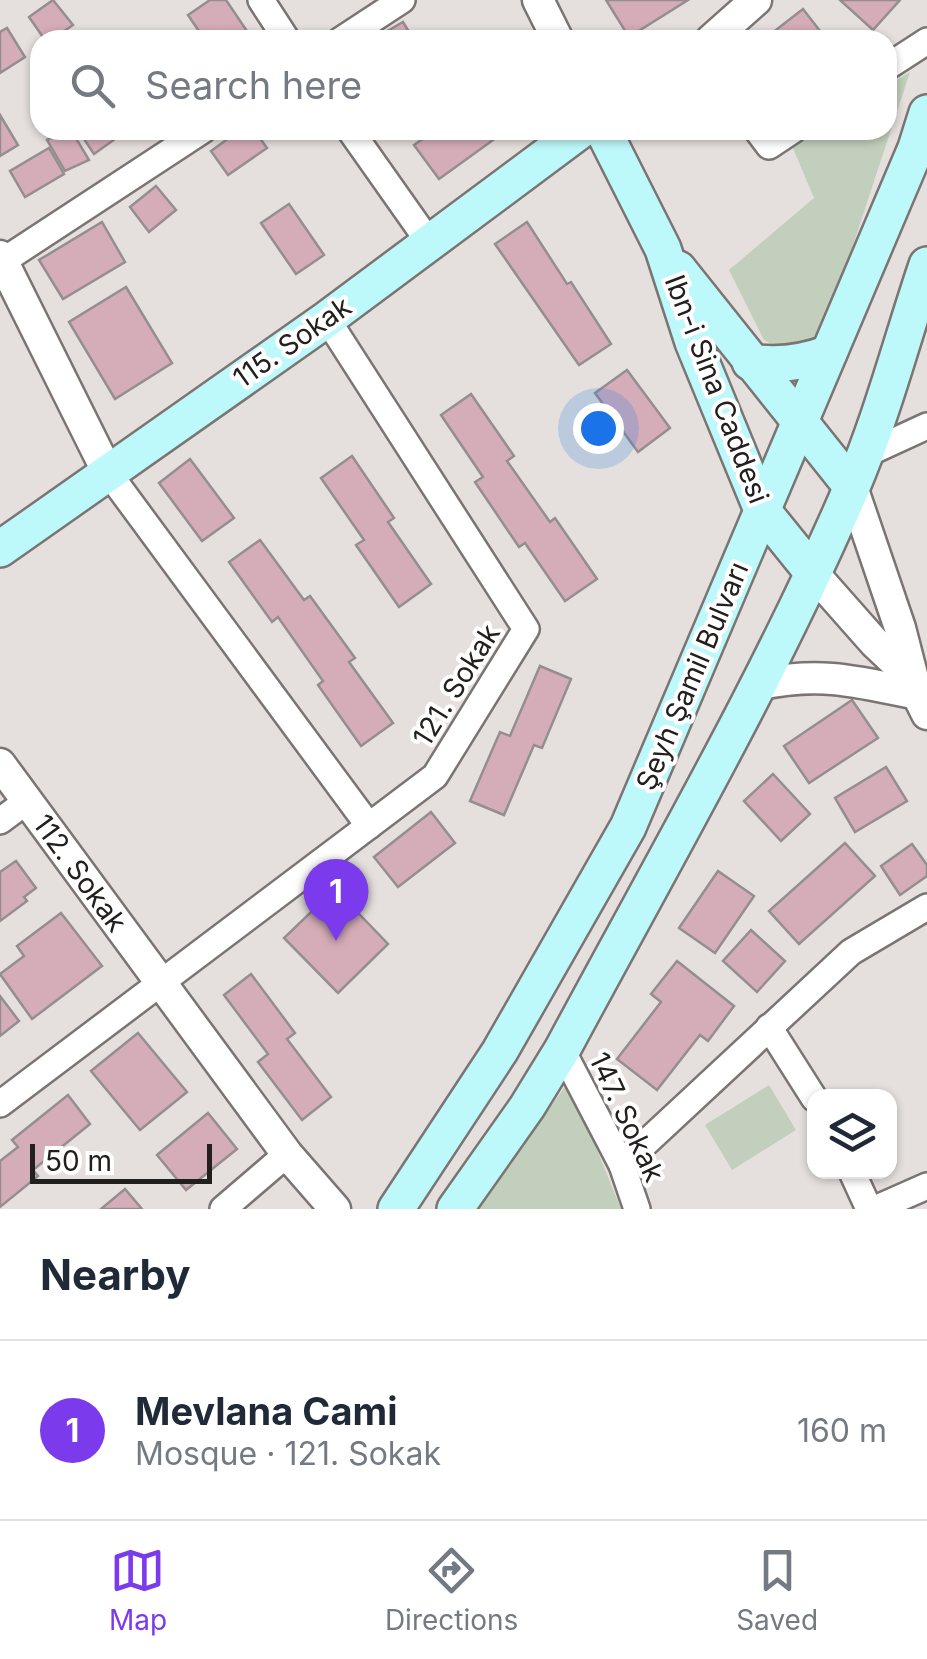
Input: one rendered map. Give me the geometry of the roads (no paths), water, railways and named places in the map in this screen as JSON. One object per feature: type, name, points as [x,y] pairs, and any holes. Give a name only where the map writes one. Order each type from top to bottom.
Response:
[{"type":"main road","name":"Şeyh Şamil Bulvarı","points":[[396,1209],[500,1051],[628,827],[916,148],[927,113]]},
{"type":"main road","name":"115. Sokak","points":[[0,549],[327,319],[568,140]]},
{"type":"main road","name":"Ibn-i Sina Caddesi","points":[[608,140],[663,250],[693,342],[762,510],[813,573]]},
{"type":"main road","name":"Ibn-i Sina Caddesi","points":[[663,250],[801,422],[858,471]]},
{"type":"main road","name":"Şeyh Şamil Bulvarı","points":[[456,1209],[562,1050],[813,573],[858,471],[927,265]]},
{"type":"main road","points":[[750,362],[808,361],[829,353]]},
{"type":"street","points":[[261,0],[280,30]]},
{"type":"street","points":[[356,30],[402,0]]},
{"type":"street","points":[[538,0],[553,30]]},
{"type":"street","points":[[722,30],[756,0]]},
{"type":"street","points":[[897,60],[927,41]]},
{"type":"street","points":[[187,140],[1,258],[107,471],[369,826]]},
{"type":"street","points":[[357,140],[429,242]]},
{"type":"street","name":"121. Sokak","points":[[0,1104],[435,776],[526,629],[327,319]]},
{"type":"street","points":[[921,700],[858,471],[927,426]]},
{"type":"street","points":[[813,573],[921,700]]},
{"type":"street","points":[[757,685],[823,676],[921,700]]},
{"type":"street","name":"112. Sokak","points":[[0,764],[286,1154],[336,1209]]},
{"type":"street","points":[[0,821],[27,801]]},
{"type":"street","points":[[622,1165],[851,952],[927,907]]},
{"type":"street","points":[[770,1026],[808,1089]]},
{"type":"street","name":"147. Sokak","points":[[562,1050],[622,1165],[636,1209]]},
{"type":"street","points":[[223,1209],[286,1154]]},
{"type":"street","points":[[856,1179],[872,1209],[927,1186]]},
{"type":"place","name":"Mevlana Cami","points":[[336,941]]}]
